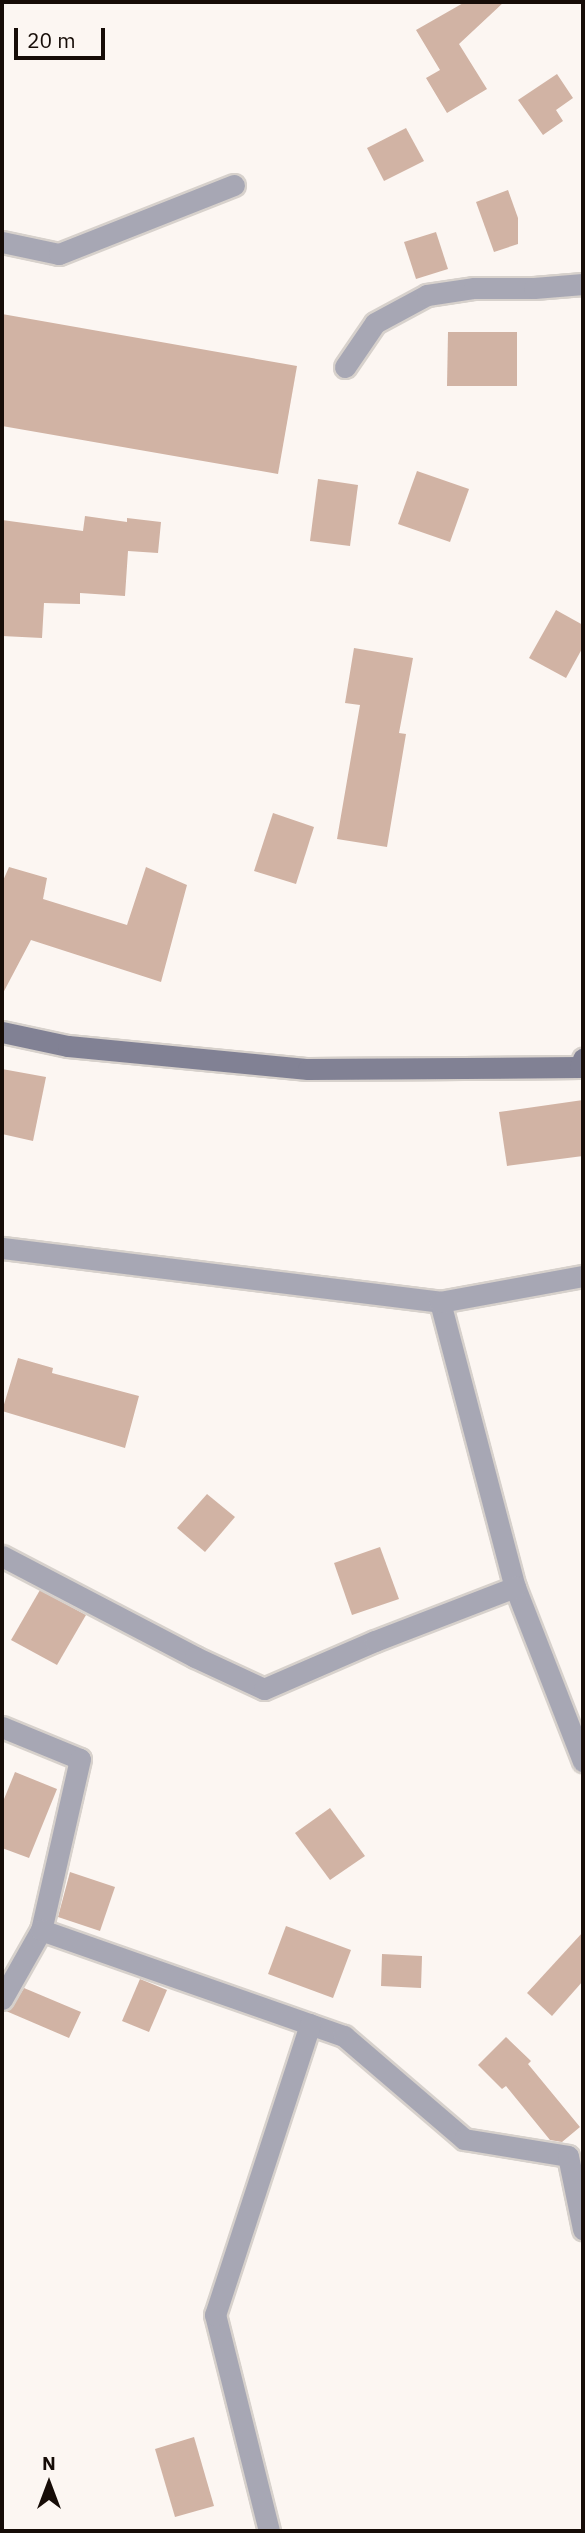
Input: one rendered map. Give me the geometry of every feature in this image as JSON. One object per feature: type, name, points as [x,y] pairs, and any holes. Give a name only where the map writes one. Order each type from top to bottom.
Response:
[{"type":"street","points":[[2,242],[59,254],[234,185]]},
{"type":"street","points":[[345,367],[375,323],[427,295],[474,289],[534,289],[583,284]]},
{"type":"street","points":[[2,1032],[68,1046],[308,1069],[582,1065]]},
{"type":"street","points":[[2,1248],[440,1302],[583,1276]]},
{"type":"street","points":[[440,1302],[515,1587],[583,1761]]},
{"type":"street","points":[[2,1556],[195,1657],[264,1689],[375,1641],[515,1587]]},
{"type":"street","points":[[2,1727],[80,1759],[41,1930],[2,1999]]},
{"type":"street","points":[[41,1930],[344,2036],[464,2140],[568,2156],[583,2229]]},
{"type":"street","points":[[269,2531],[215,2315],[310,2024]]},
{"type":"building","points":[[465,2],[504,2],[459,44],[487,89],[447,113],[426,78],[440,70],[416,30]]},
{"type":"building","points":[[557,74],[573,98],[556,110],[563,121],[543,135],[518,100]]},
{"type":"building","points":[[406,128],[424,161],[384,181],[367,148]]},
{"type":"building","points":[[508,190],[518,218],[518,244],[494,252],[476,202]]},
{"type":"building","points":[[436,232],[448,269],[416,279],[404,242]]},
{"type":"building","points":[[2,314],[297,366],[278,474],[2,426]]},
{"type":"building","points":[[448,332],[517,332],[517,386],[447,386]]},
{"type":"building","points":[[417,471],[469,489],[450,542],[398,524]]},
{"type":"building","points":[[318,479],[358,485],[350,546],[310,541]]},
{"type":"building","points":[[85,516],[127,522],[127,518],[161,522],[158,553],[128,551],[125,596],[80,593],[80,604],[44,603],[42,638],[2,636],[2,520],[83,531]]},
{"type":"building","points":[[556,610],[583,625],[583,647],[566,678],[529,658]]},
{"type":"building","points":[[354,648],[413,658],[399,733],[406,734],[387,847],[337,839],[360,705],[345,703]]},
{"type":"building","points":[[273,813],[314,827],[296,884],[254,871]]},
{"type":"building","points":[[9,867],[47,878],[43,899],[127,925],[146,867],[187,885],[161,982],[31,940],[2,995],[2,883]]},
{"type":"building","points":[[2,1069],[46,1077],[33,1141],[2,1134]]},
{"type":"building","points":[[583,1100],[583,1156],[507,1166],[499,1112]]},
{"type":"building","points":[[18,1358],[53,1368],[52,1373],[139,1396],[125,1448],[2,1411]]},
{"type":"building","points":[[207,1494],[235,1517],[205,1552],[177,1528]]},
{"type":"building","points":[[380,1547],[399,1599],[352,1615],[334,1563]]},
{"type":"building","points":[[40,1590],[86,1615],[57,1665],[11,1640]]},
{"type":"building","points":[[15,1772],[57,1789],[29,1858],[2,1848],[2,1804]]},
{"type":"building","points":[[330,1808],[365,1856],[330,1880],[295,1833]]},
{"type":"building","points":[[70,1872],[115,1887],[100,1931],[58,1917]]},
{"type":"building","points":[[286,1926],[351,1950],[333,1998],[268,1974]]},
{"type":"building","points":[[583,1932],[583,1981],[552,2016],[527,1993]]},
{"type":"building","points":[[382,1954],[422,1956],[421,1988],[381,1986]]},
{"type":"building","points":[[140,1979],[167,1990],[149,2032],[122,2021]]},
{"type":"building","points":[[24,1988],[81,2012],[69,2038],[6,2011],[13,2006]]},
{"type":"building","points":[[506,2037],[531,2061],[528,2064],[580,2127],[562,2142],[550,2140],[506,2086],[502,2089],[478,2065]]},
{"type":"building","points":[[194,2437],[214,2506],[175,2517],[155,2449]]}]
